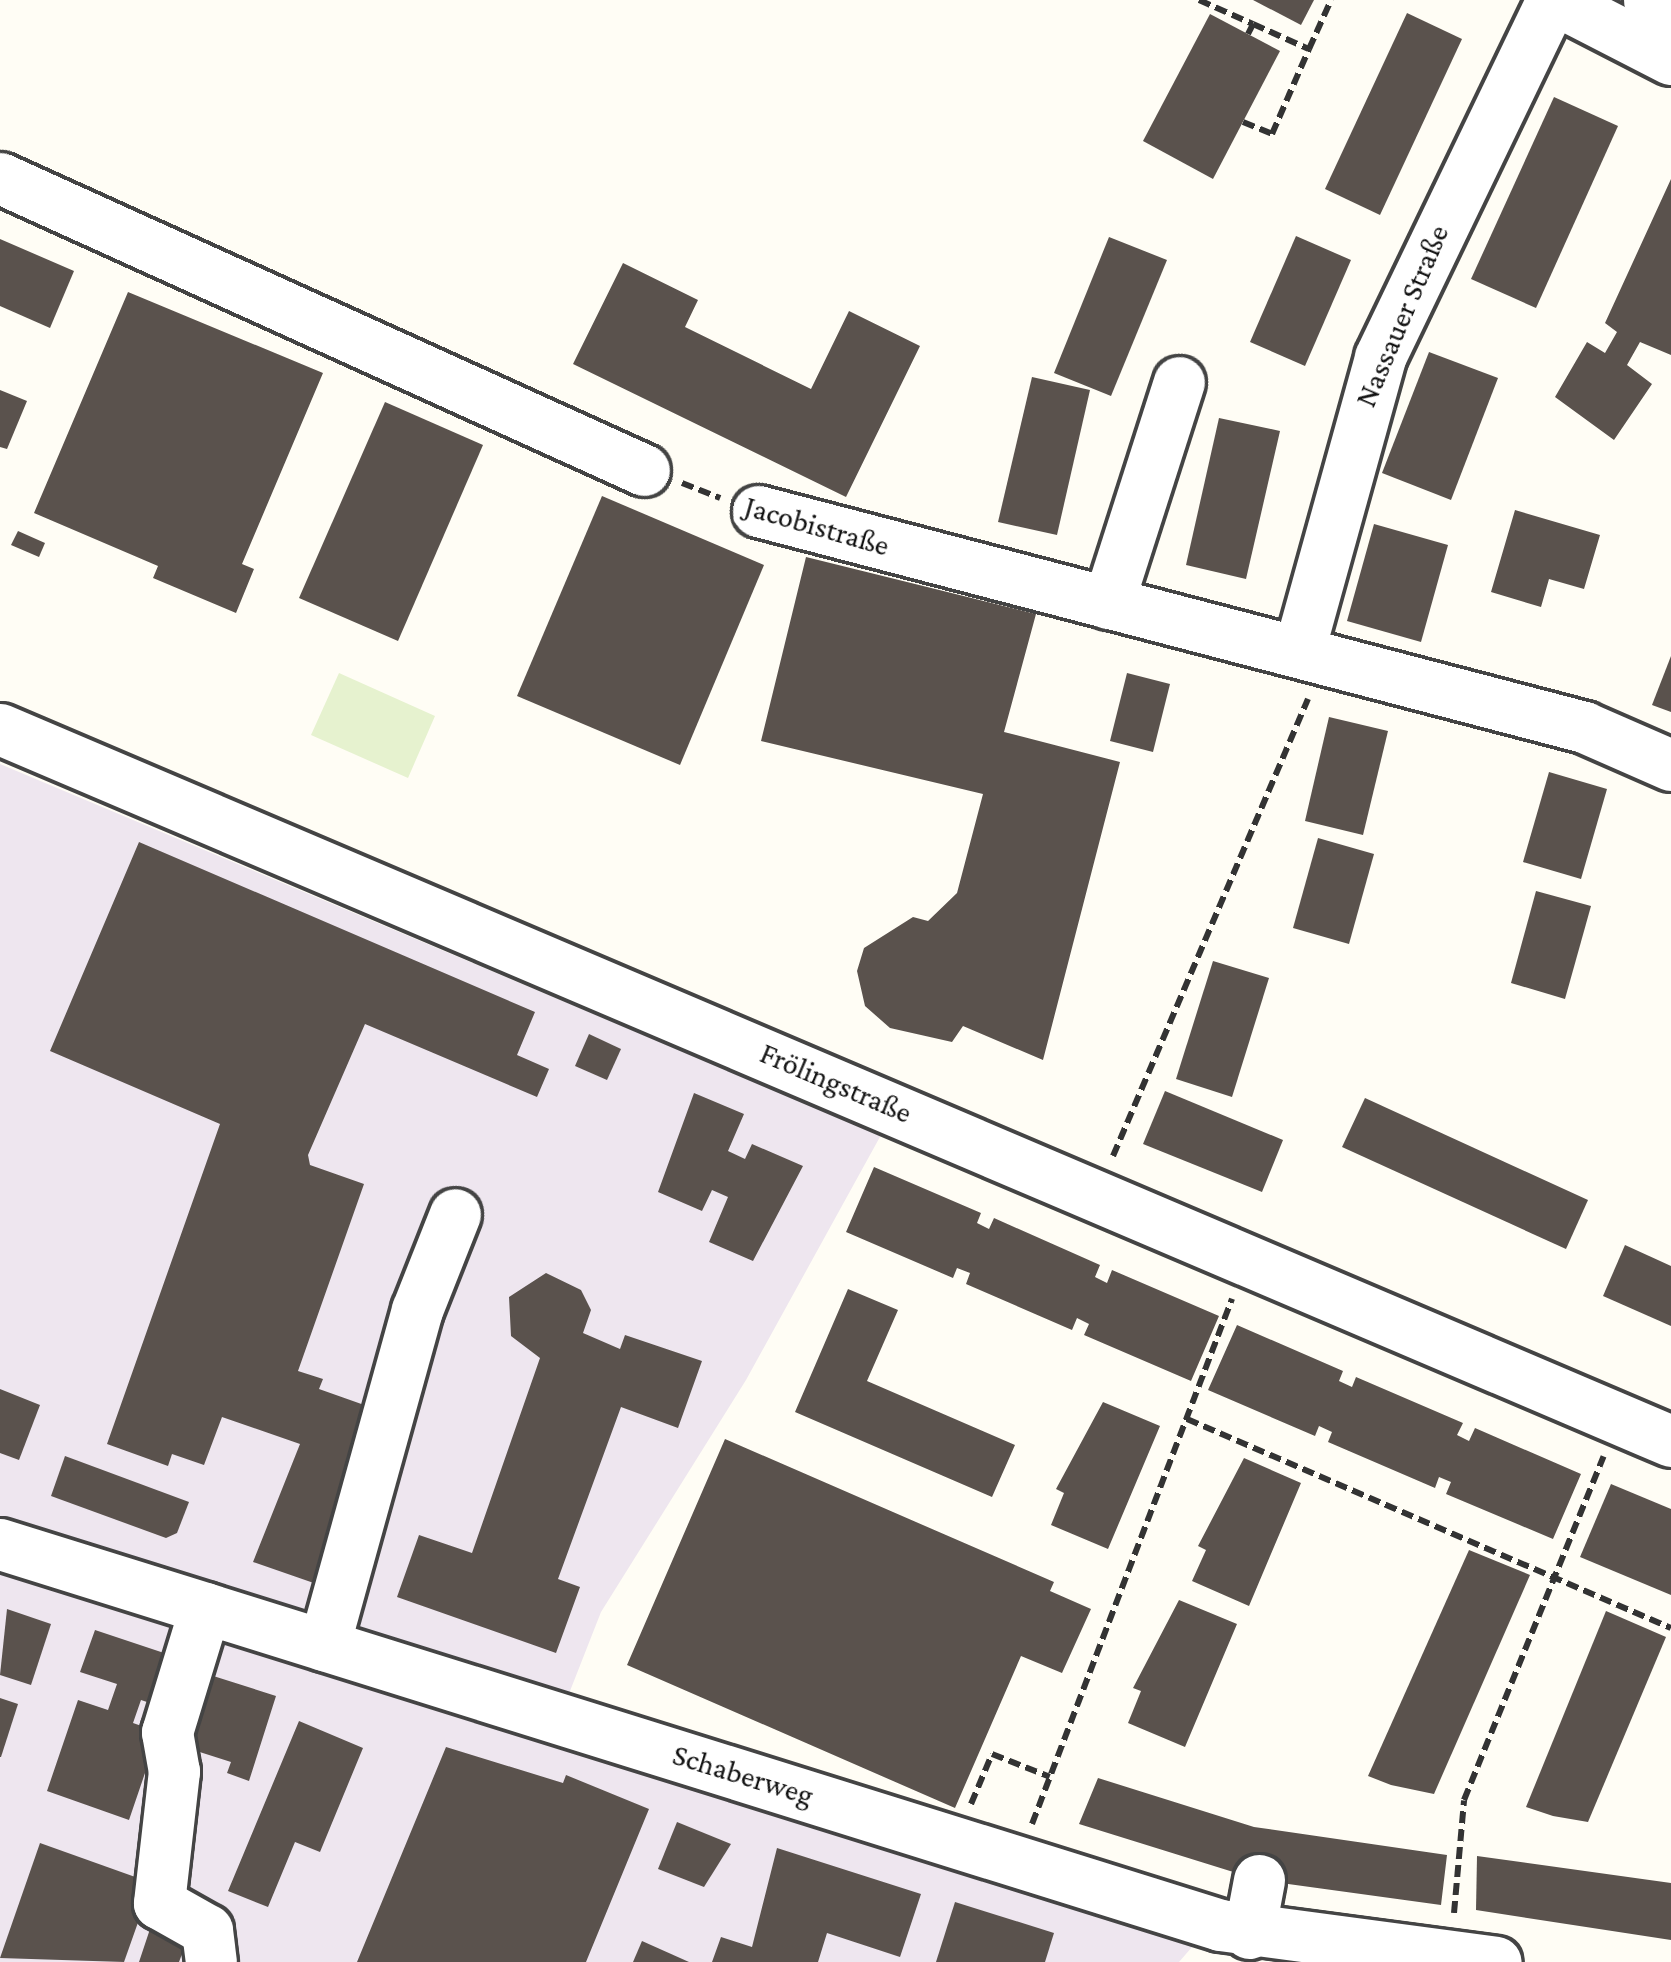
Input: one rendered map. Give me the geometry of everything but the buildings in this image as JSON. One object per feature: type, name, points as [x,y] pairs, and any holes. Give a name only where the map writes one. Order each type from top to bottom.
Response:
[{"type":"street","points":[[1554,0],[1671,59]]},
{"type":"street","name":"Nassauer Straße","points":[[1311,656],[1379,357],[1554,0]]},
{"type":"street","points":[[1649,0],[1671,10]]},
{"type":"street","points":[[0,178],[644,470]]},
{"type":"street","points":[[1108,603],[1179,382]]},
{"type":"street","name":"Jacobistraße","points":[[758,511],[1584,727],[1671,765]]},
{"type":"street","name":"Frölingstraße","points":[[0,729],[1249,1256],[1671,1441]]},
{"type":"street","points":[[324,1645],[417,1310],[455,1214]]},
{"type":"street","name":"Schaberweg","points":[[0,1544],[1249,1933],[1473,1958]]},
{"type":"street","points":[[205,1608],[167,1732],[174,1771],[160,1903],[207,1930],[211,1962]]},
{"type":"street","points":[[1249,1933],[1259,1880]]},
{"type":"path","points":[[1243,122],[1272,134],[1331,0]]},
{"type":"path","points":[[1199,1],[1310,49]]},
{"type":"path","points":[[1248,34],[1253,24]]},
{"type":"path","name":"Jacobistraße","points":[[644,470],[758,511]]},
{"type":"path","points":[[1097,1192],[1311,656]]},
{"type":"path","points":[[1018,1861],[1249,1256]]},
{"type":"path","points":[[1186,1419],[1671,1628]]},
{"type":"path","points":[[1473,1958],[1464,1800],[1618,1419]]},
{"type":"path","points":[[955,1841],[992,1754],[1050,1777]]},
{"type":"shaded area","points":[[0,764],[881,1135],[746,1380],[601,1612],[550,1742],[1199,1939],[1179,1962],[0,1962]]},
{"type":"green space","points":[[339,673],[435,716],[408,778],[311,735]]}]
